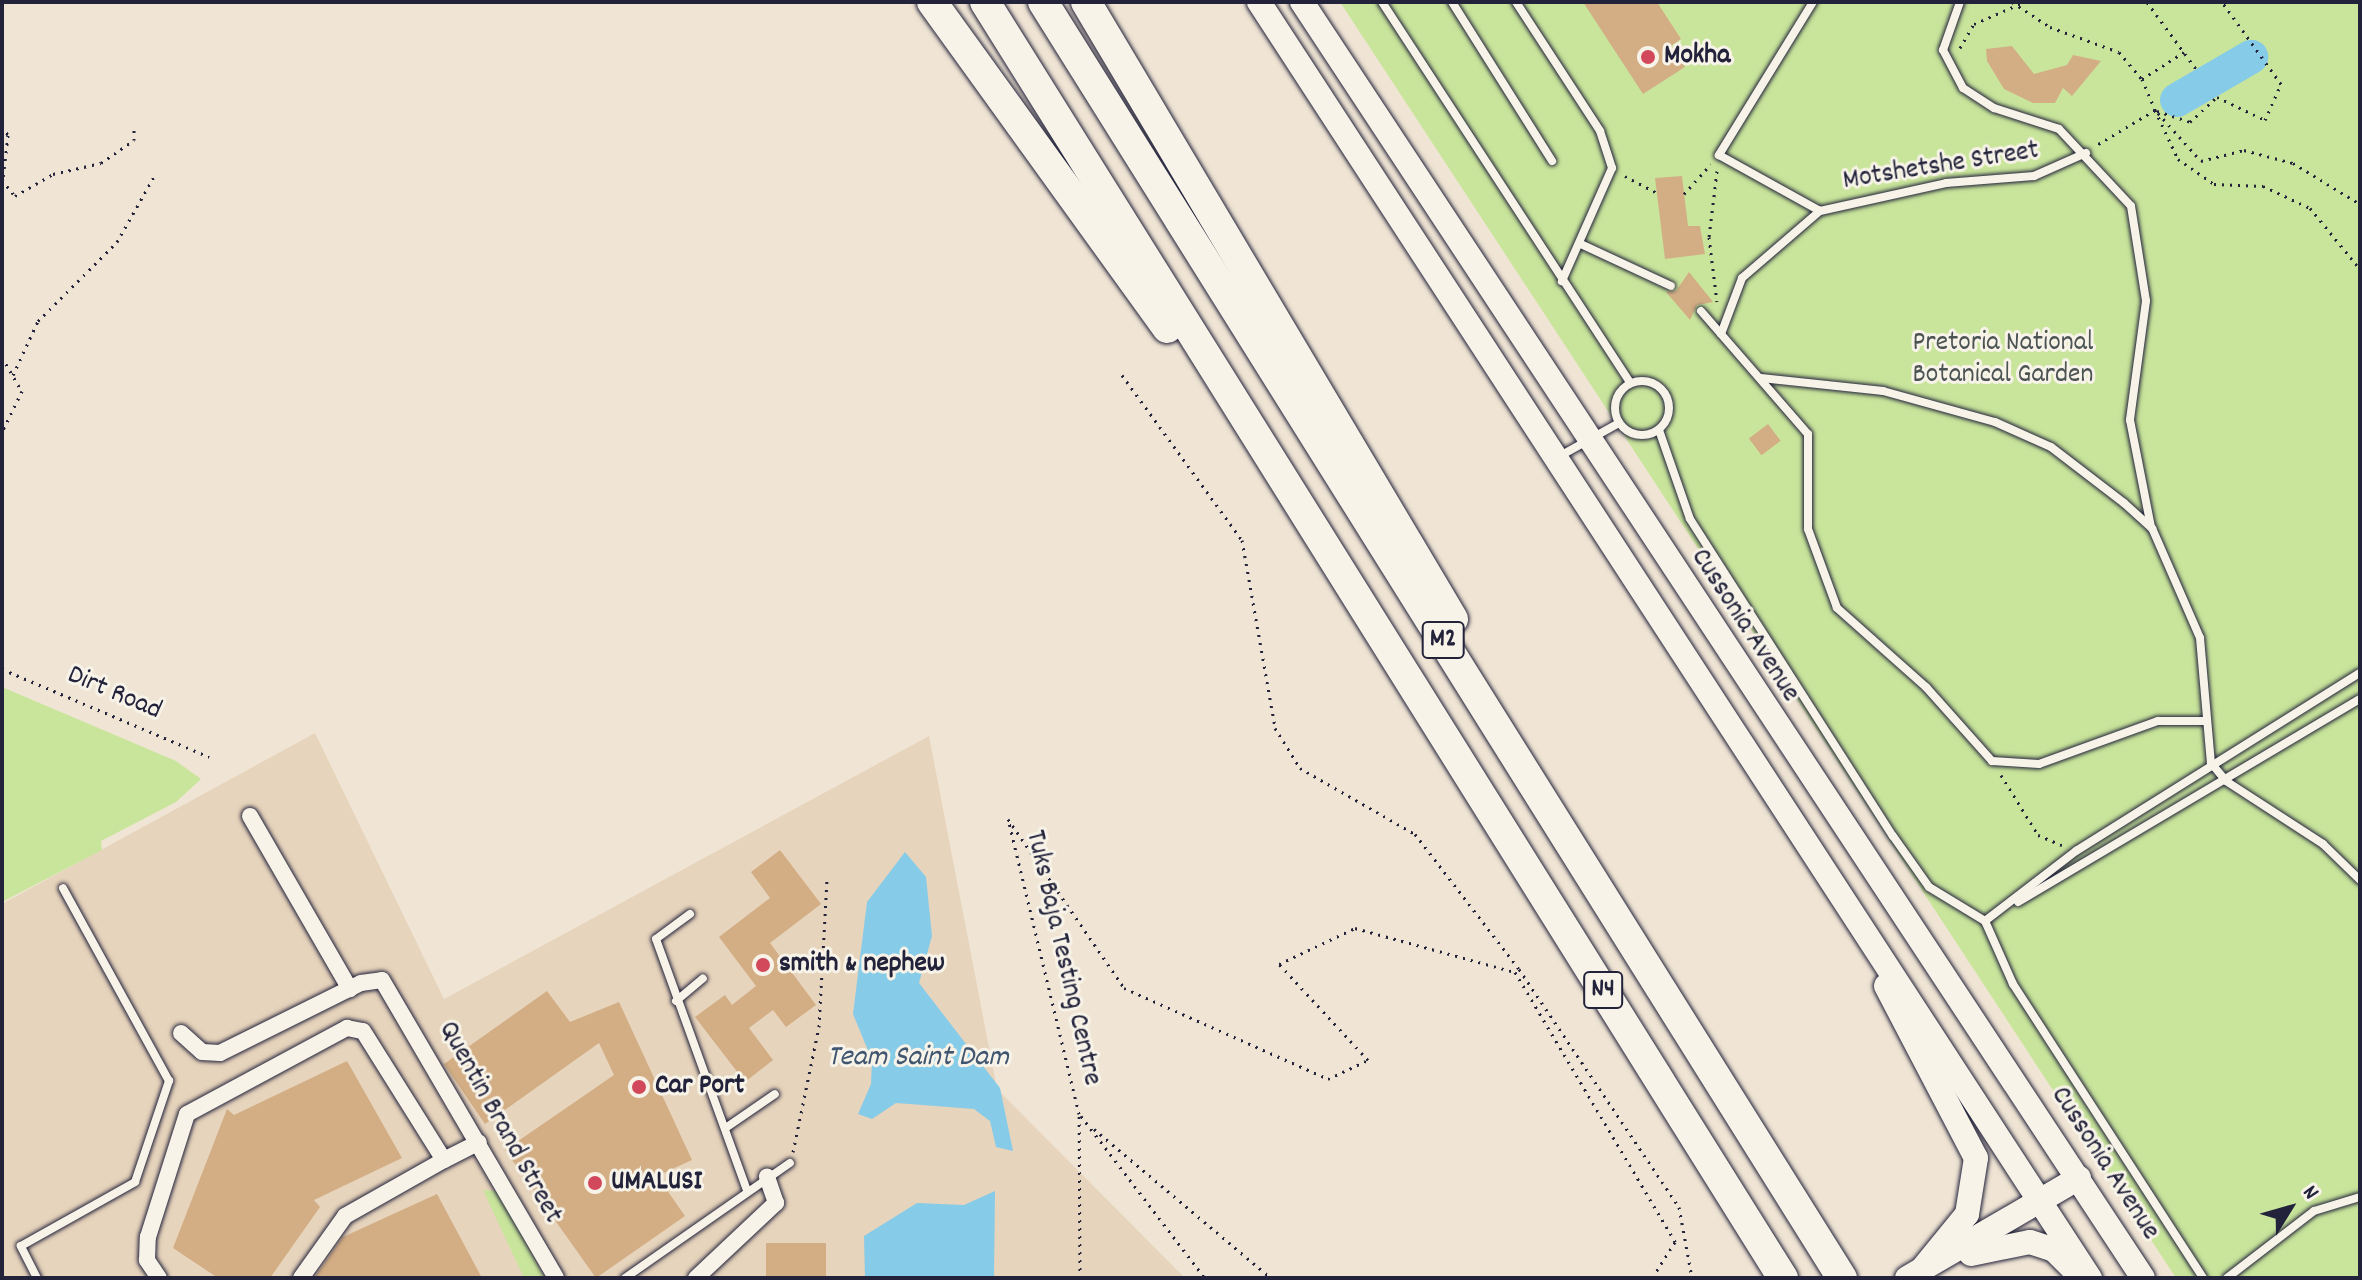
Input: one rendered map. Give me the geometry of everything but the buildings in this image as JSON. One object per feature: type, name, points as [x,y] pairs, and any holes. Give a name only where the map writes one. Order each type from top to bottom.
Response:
[{"type":"highway","points":[[932,2],[1241,431],[1424,702]]},
{"type":"highway","name":"M2","points":[[985,2],[1424,702]]},
{"type":"highway","name":"M2","points":[[1043,2],[1842,1278]]},
{"type":"highway","points":[[1086,2],[1508,713],[1856,1278]]},
{"type":"highway","name":"N4","points":[[1424,702],[1783,1278]]},
{"type":"main road","points":[[1259,2],[2090,1278]]},
{"type":"main road","name":"Cussonia Avenue","points":[[1302,2],[1587,440],[2143,1278]]},
{"type":"main road","points":[[1882,957],[1892,1001],[1961,1119],[1976,1158],[1967,1214],[1916,1272]]},
{"type":"main road","points":[[1916,1272],[2041,1203],[2079,1178]]},
{"type":"main road","points":[[1916,1272],[2030,1242],[2054,1250],[2080,1278]]},
{"type":"street","points":[[181,1033],[202,1052],[220,1053],[350,989],[250,816]]},
{"type":"street","name":"Quentin Brand Street","points":[[350,989],[376,978],[396,994],[556,1278]]},
{"type":"street","points":[[159,1278],[147,1260],[148,1237],[187,1114],[347,1028],[363,1031],[444,1160]]},
{"type":"street","points":[[301,1278],[345,1216],[479,1142]]},
{"type":"street","points":[[696,1278],[776,1203],[767,1177]]},
{"type":"lane","points":[[1382,2],[1630,383]]},
{"type":"lane","points":[[1452,2],[1552,161]]},
{"type":"lane","points":[[1516,2],[1600,131],[1612,168],[1583,245],[1562,281]]},
{"type":"lane","points":[[1813,2],[1719,155],[1820,211]]},
{"type":"lane","points":[[1960,2],[1943,50],[1949,67],[1978,99],[2059,129],[2123,191],[2137,223],[2146,301],[2130,420],[2152,528],[2200,638],[2204,721],[2211,763],[2226,781],[2308,832],[2360,880]]},
{"type":"lane","name":"Motshetshe Street","points":[[1721,334],[1742,278],[1820,211],[1931,186],[2034,176],[2086,153]]},
{"type":"lane","points":[[1583,245],[1671,286]]},
{"type":"lane","points":[[1701,311],[1808,434],[1808,529],[1837,608],[1926,687],[1992,761],[2039,764],[2158,721],[2204,721]]},
{"type":"lane","points":[[1761,378],[1883,391],[1995,422],[2066,457],[2152,528]]},
{"type":"lane","points":[[1650,382],[1665,394],[1669,414],[1659,430],[1637,436],[1619,423],[1615,401],[1630,383],[1650,382]]},
{"type":"lane","points":[[1557,458],[1619,423]]},
{"type":"lane","points":[[1659,430],[1690,519],[1893,836],[1929,887],[1985,921],[2013,984],[2203,1278]]},
{"type":"lane","points":[[2018,902],[2076,851],[2211,763],[2360,673]]},
{"type":"lane","points":[[1985,921],[2360,699]]},
{"type":"lane","points":[[37,1278],[21,1246],[135,1182],[169,1081],[63,888]]},
{"type":"lane","points":[[690,914],[656,939],[676,1001],[727,1127],[747,1191]]},
{"type":"lane","points":[[676,1001],[703,978]]},
{"type":"lane","points":[[727,1127],[775,1094]]},
{"type":"lane","points":[[625,1278],[790,1163]]},
{"type":"lane","points":[[2227,1278],[2314,1211],[2360,1197]]},
{"type":"path","points":[[2012,2],[2018,10],[2119,52],[2142,79],[2178,159],[2214,184],[2263,186],[2310,208],[2360,269]]},
{"type":"path","points":[[1949,67],[1974,24],[2018,10],[2024,2]]},
{"type":"path","points":[[2147,2],[2196,69]]},
{"type":"path","points":[[2155,110],[2190,122],[2217,97],[2265,120],[2281,84],[2222,2]]},
{"type":"path","points":[[2142,79],[2184,52]]},
{"type":"path","points":[[2086,153],[2155,110]]},
{"type":"path","points":[[2155,110],[2201,161],[2244,150],[2293,163],[2360,204]]},
{"type":"path","points":[[2,126],[8,135],[2,180],[15,196],[53,174],[101,163],[134,140],[134,125]]},
{"type":"path","points":[[1684,194],[1719,155]]},
{"type":"path","points":[[1719,155],[1709,237],[1721,334]]},
{"type":"path","points":[[1612,168],[1657,193]]},
{"type":"path","points":[[13,375],[38,321],[117,242],[156,173]]},
{"type":"path","points":[[2354,262],[2360,258]]},
{"type":"path","points":[[2,357],[22,391],[2,432]]},
{"type":"path","points":[[1122,375],[1242,540],[1275,728],[1300,768],[1415,834],[1519,969],[1679,1207],[1692,1278]]},
{"type":"path","name":"Dirt Road","points":[[2,669],[209,757]]},
{"type":"path","points":[[1992,761],[2038,835],[2076,851]]},
{"type":"path","name":"Tuks Baja Testing Centre","points":[[1080,1278],[1079,1114],[1008,819],[1124,988],[1328,1079],[1368,1060],[1279,964],[1355,928],[1515,972],[1675,1242],[1652,1278]]},
{"type":"path","points":[[790,1163],[819,1027],[827,878]]},
{"type":"path","name":"Tuks Baja Testing Centre","points":[[1079,1114],[1271,1278]]},
{"type":"path","name":"Tuks Baja Testing Centre","points":[[1094,1129],[1205,1278]]},
{"type":"shaded area","points":[[315,733],[444,999],[929,736],[997,1089],[1185,1278],[2,1278],[2,904]]},
{"type":"green space","name":"Pretoria National Botanical Garden","points":[[1340,2],[2360,2],[2360,1278],[2176,1278]]},
{"type":"green space","points":[[2,687],[176,761],[201,779],[176,802],[101,841],[102,850],[2,902]]},
{"type":"green space","points":[[483,1190],[498,1191],[545,1278],[524,1278]]},
{"type":"water","name":"Team Saint Dam","points":[[905,852],[926,877],[932,936],[919,983],[1000,1088],[1013,1151],[996,1147],[990,1121],[974,1109],[896,1103],[872,1119],[858,1114],[871,1084],[872,1060],[853,1014],[867,902]]},
{"type":"water","points":[[995,1191],[994,1278],[865,1278],[864,1236],[917,1203],[964,1205]]},
{"type":"waterway","points":[[2177,100],[2251,57]]},
{"type":"place","name":"Mokha","points":[[1648,57]]},
{"type":"place","name":"smith & nephew","points":[[763,965]]},
{"type":"place","name":"Car Port","points":[[639,1087]]},
{"type":"place","name":"UMALUSI","points":[[595,1183]]}]
